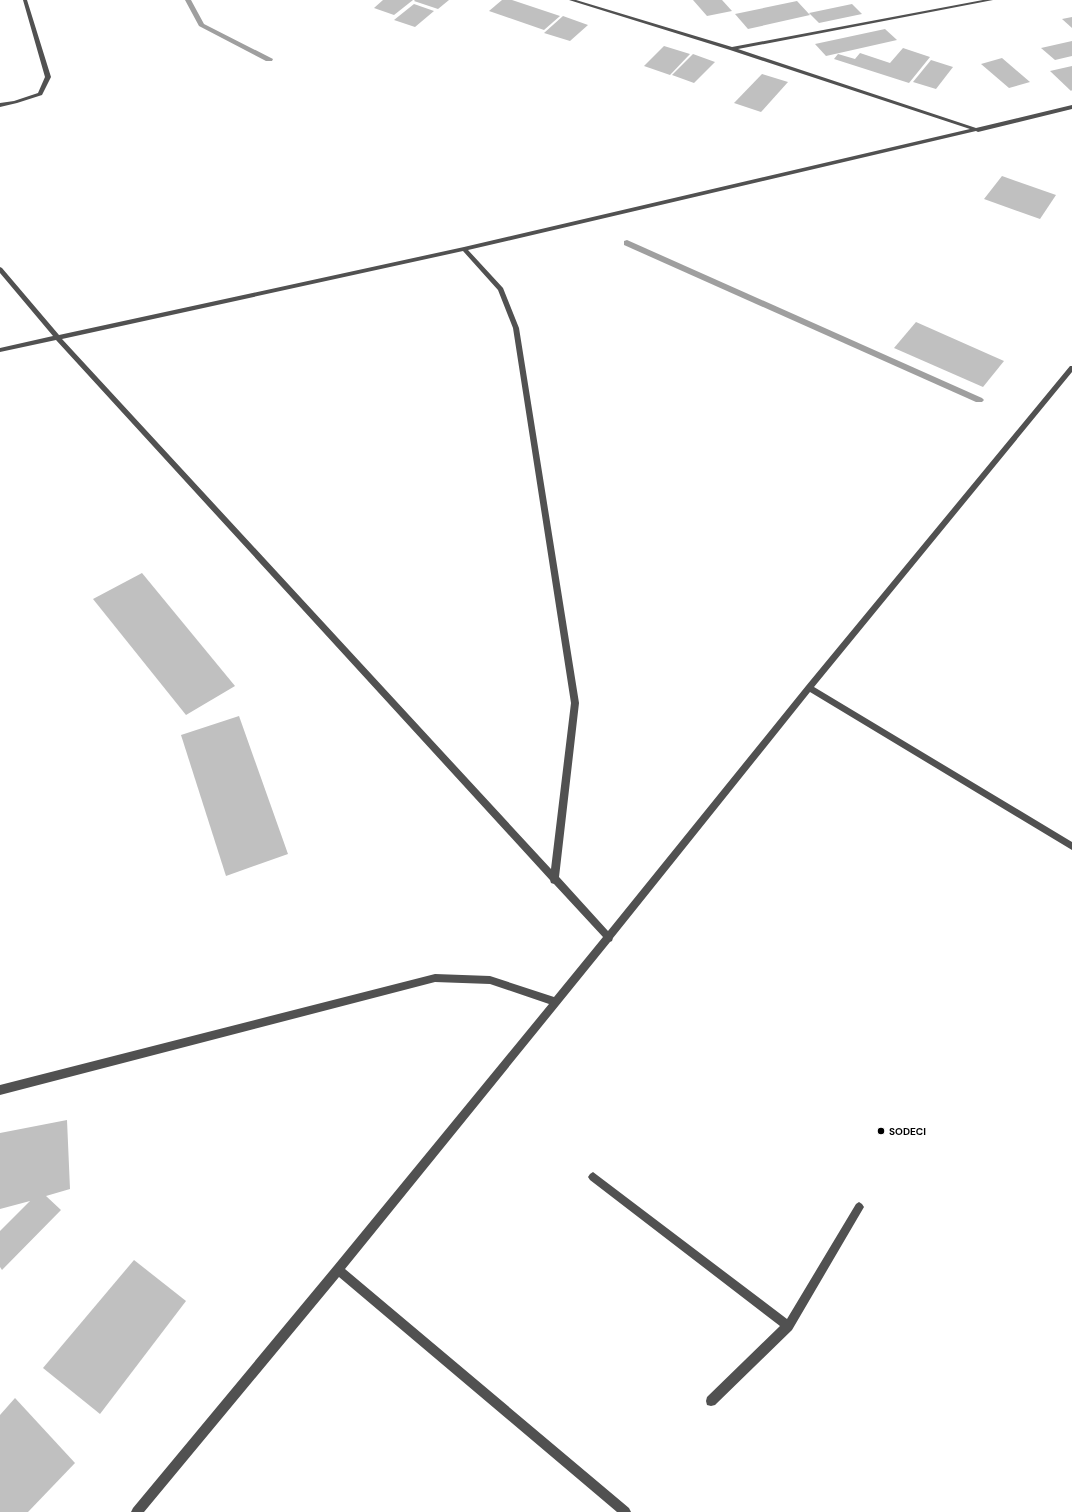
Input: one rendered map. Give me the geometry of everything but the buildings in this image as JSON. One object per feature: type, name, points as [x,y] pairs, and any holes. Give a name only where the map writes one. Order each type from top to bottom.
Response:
[{"type":"street","points":[[0,105],[40,94],[48,77],[26,0]]},
{"type":"street","points":[[571,0],[732,49],[979,130]]},
{"type":"street","points":[[732,49],[991,0]]},
{"type":"street","points":[[0,350],[464,249],[1072,108]]},
{"type":"street","points":[[464,249],[502,289],[516,328],[575,703],[554,880]]},
{"type":"street","points":[[0,269],[58,338],[608,938]]},
{"type":"street","points":[[137,1512],[338,1270],[809,688],[1072,368]]},
{"type":"street","points":[[809,688],[1072,846]]},
{"type":"street","points":[[0,1090],[435,978],[490,980],[556,1002]]},
{"type":"street","points":[[593,1177],[788,1326]]},
{"type":"street","points":[[711,1400],[788,1326],[859,1207]]},
{"type":"street","points":[[338,1270],[625,1512]]},
{"type":"waterway","points":[[188,0],[201,25],[269,59]]},
{"type":"waterway","points":[[627,243],[979,400]]},
{"type":"place","name":"SODECI","points":[[881,1131]]}]
